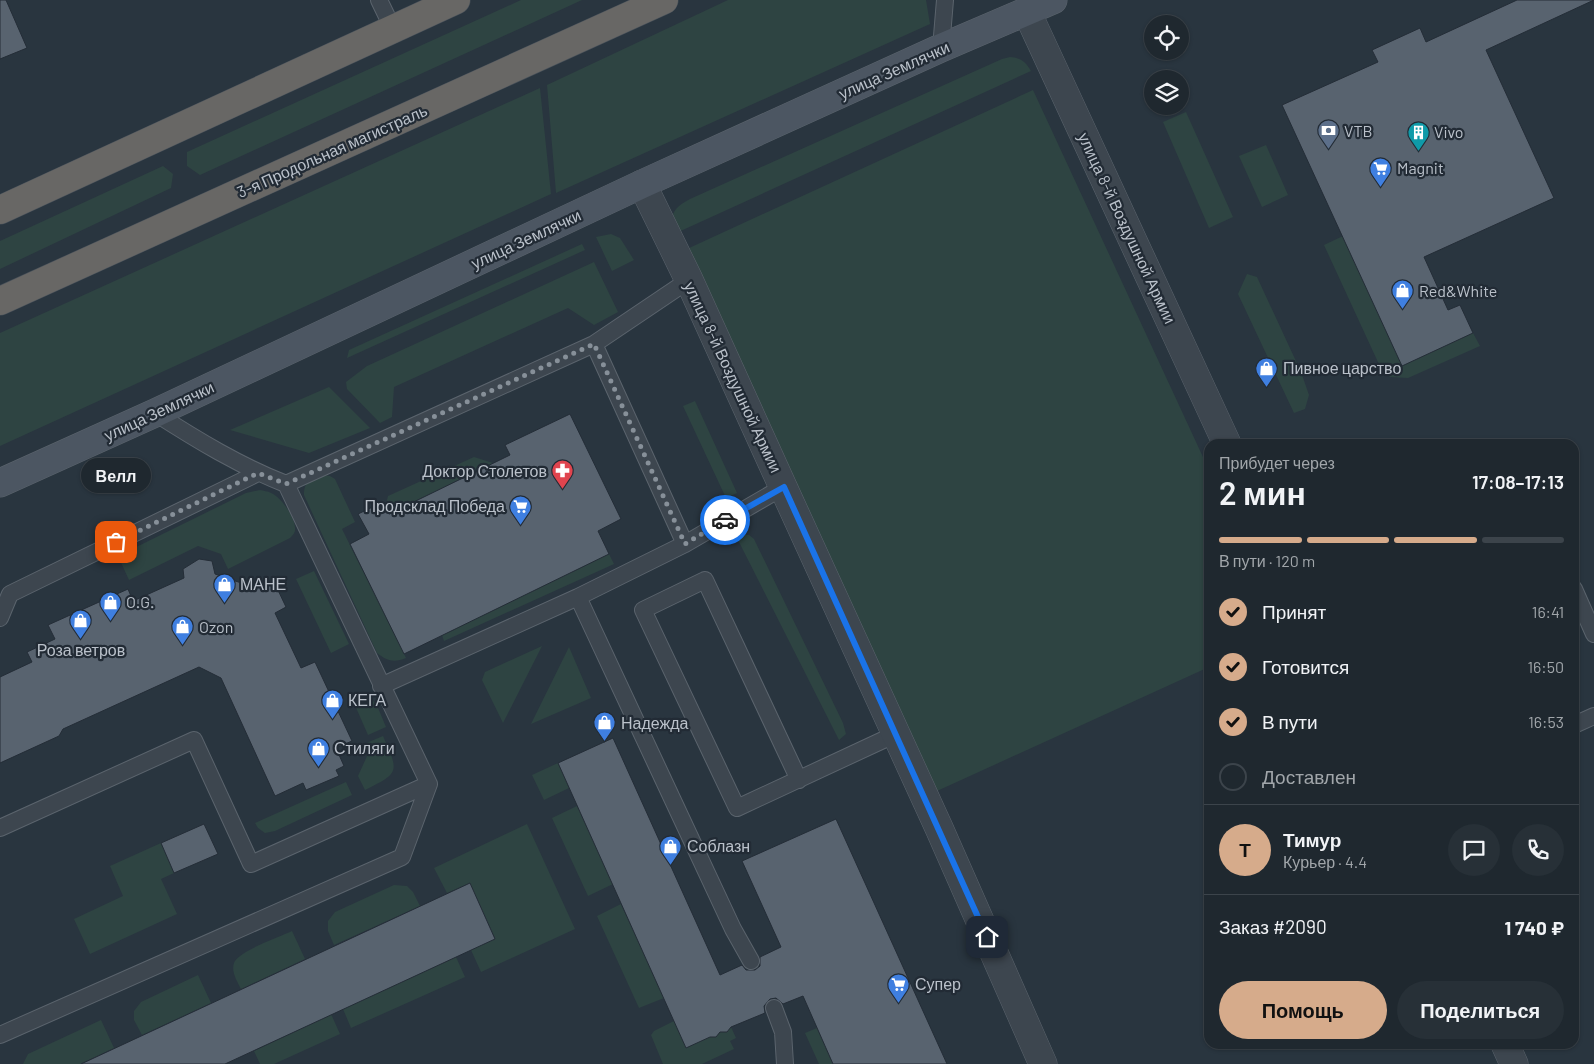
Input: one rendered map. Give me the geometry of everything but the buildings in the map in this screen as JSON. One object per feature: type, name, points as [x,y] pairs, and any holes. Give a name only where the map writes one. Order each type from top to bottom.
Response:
[{"type":"highway","points":[[0,210],[456,0]]},
{"type":"highway","name":"3-я Продольная магистраль","points":[[0,301],[664,0]]},
{"type":"main road","name":"улица Землячки","points":[[0,483],[154,413],[642,184],[941,48],[1053,0]]},
{"type":"street","name":"улица 8-й Воздушной Армии","points":[[1028,12],[1225,439]]},
{"type":"street","name":"улица 8-й Воздушной Армии","points":[[642,184],[689,280],[784,487],[1043,1064]]},
{"type":"street","points":[[1507,1049],[1514,1064]]},
{"type":"lane","points":[[379,0],[393,29]]},
{"type":"lane","points":[[941,48],[945,0]]},
{"type":"lane","points":[[286,484],[594,344],[689,280]]},
{"type":"lane","points":[[594,344],[685,544]]},
{"type":"lane","points":[[0,1035],[402,857],[429,784],[286,484],[258,473],[196,439],[154,413]]},
{"type":"lane","points":[[0,618],[10,594],[258,473]]},
{"type":"lane","points":[[381,686],[578,597],[685,544],[784,487]]},
{"type":"lane","points":[[799,780],[704,580],[643,610],[737,808],[799,780],[896,734]]},
{"type":"lane","points":[[578,597],[733,929],[751,961]]},
{"type":"lane","points":[[1579,600],[1594,634]]},
{"type":"lane","points":[[1579,723],[1594,716]]},
{"type":"lane","points":[[0,828],[194,740],[251,864],[429,784]]},
{"type":"lane","points":[[774,1008],[783,1032],[785,1064]]},
{"type":"green space","points":[[521,0],[582,0],[200,175],[187,166],[187,152]]},
{"type":"green space","points":[[728,0],[926,0],[930,24],[556,193],[547,85]]},
{"type":"green space","points":[[1010,57],[1023,61],[1031,71],[674,234],[672,217],[676,209],[690,199]]},
{"type":"green space","points":[[540,88],[551,194],[0,446],[0,333]]},
{"type":"green space","points":[[1033,90],[1204,459],[1204,669],[937,791],[687,249]]},
{"type":"green space","points":[[1179,115],[1187,115],[1233,217],[1209,228],[1163,122]]},
{"type":"green space","points":[[1266,145],[1288,195],[1262,207],[1239,156]]},
{"type":"green space","points":[[163,166],[173,174],[171,188],[0,269],[0,241]]},
{"type":"green space","points":[[611,234],[620,238],[634,260],[612,271],[596,237]]},
{"type":"green space","points":[[1343,236],[1402,366],[1473,333],[1480,346],[1408,378],[1390,377],[1383,373],[1324,245]]},
{"type":"green space","points":[[582,244],[585,250],[347,358],[349,350]]},
{"type":"green space","points":[[594,262],[618,312],[594,325],[568,308],[394,387],[392,417],[380,423],[347,389],[346,382],[367,366]]},
{"type":"green space","points":[[1247,274],[1257,277],[1301,372],[1309,395],[1305,409],[1294,413],[1238,294]]},
{"type":"green space","points":[[329,387],[370,428],[309,453],[230,430]]},
{"type":"green space","points":[[695,401],[737,493],[726,498],[683,406]]},
{"type":"green space","points":[[474,457],[493,463],[393,512],[387,500],[388,496]]},
{"type":"green space","points":[[322,475],[335,479],[355,522],[342,529],[406,658],[391,660],[377,653],[304,495],[307,484]]},
{"type":"green space","points":[[260,490],[275,495],[287,508],[293,518],[295,529],[290,538],[228,569],[221,554],[198,546],[129,580],[118,556],[246,493]]},
{"type":"green space","points":[[742,535],[749,535],[754,539],[843,723],[846,734],[839,740],[737,538]]},
{"type":"green space","points":[[609,554],[614,564],[444,641],[442,635]]},
{"type":"green space","points":[[314,571],[349,644],[331,653],[296,579]]},
{"type":"green space","points":[[542,646],[503,723],[482,680],[485,672]]},
{"type":"green space","points":[[569,647],[591,698],[531,724]]},
{"type":"green space","points":[[369,699],[376,703],[386,727],[368,735],[354,703]]},
{"type":"green space","points":[[383,736],[392,757],[393,770],[385,779],[365,790],[358,776],[368,754],[364,744]]},
{"type":"green space","points":[[558,763],[569,788],[544,800],[532,775]]},
{"type":"green space","points":[[346,782],[352,795],[275,831],[265,833],[255,823]]},
{"type":"green space","points":[[577,806],[613,884],[588,896],[552,818]]},
{"type":"green space","points":[[527,824],[575,929],[481,972],[471,950],[495,938],[470,883],[447,893],[434,868]]},
{"type":"green space","points":[[161,843],[174,873],[161,879],[177,914],[90,954],[74,919],[123,896],[110,866]]},
{"type":"green space","points":[[394,885],[407,886],[413,892],[420,906],[334,945],[328,931],[328,921],[335,912]]},
{"type":"green space","points":[[621,904],[664,998],[639,1008],[597,916]]},
{"type":"green space","points":[[292,931],[305,959],[241,989],[233,970],[237,958],[251,949]]},
{"type":"green space","points":[[456,957],[465,977],[351,1028],[343,1009]]},
{"type":"green space","points":[[198,975],[211,1003],[142,1035],[134,1020],[134,1011],[141,1002]]},
{"type":"green space","points":[[331,1014],[340,1034],[274,1064],[260,1064],[254,1051]]},
{"type":"green space","points":[[101,1020],[114,1048],[80,1064],[23,1064],[28,1054]]},
{"type":"green space","points":[[674,1021],[710,1037],[716,1037],[720,1032],[727,1032],[731,1027],[736,1038],[730,1041],[734,1049],[702,1064],[663,1064],[651,1035],[654,1031]]},
{"type":"green space","points":[[817,1028],[833,1064],[819,1064],[805,1033]]},
{"type":"way so far","points":[[116,542],[258,473],[286,484],[594,344],[685,544],[725,520]]},
{"type":"place","name":"VTB","points":[[1328,150]]},
{"type":"place","name":"Vivo","points":[[1418,151]]},
{"type":"place","name":"Magnit","points":[[1381,187]]},
{"type":"place","name":"Red&White","points":[[1403,310]]},
{"type":"place","name":"Пивное царство","points":[[1267,387]]},
{"type":"place","name":"Доктор Столетов","points":[[563,490]]},
{"type":"place","name":"Продсклад Победа","points":[[521,525]]},
{"type":"place","name":"Велл","points":[[116,542]]},
{"type":"place","name":"МАНЕ","points":[[224,603]]},
{"type":"place","name":"O.G.","points":[[110,621]]},
{"type":"place","name":"Роза ветров","points":[[81,640]]},
{"type":"place","name":"Ozon","points":[[183,646]]},
{"type":"place","name":"КЕГА","points":[[332,719]]},
{"type":"place","name":"Надежда","points":[[605,742]]},
{"type":"place","name":"Стиляги","points":[[318,767]]},
{"type":"place","name":"Соблазн","points":[[671,865]]},
{"type":"place","name":"Супер","points":[[899,1003]]},
{"type":"route","points":[[725,520],[784,487],[987,937]]}]
